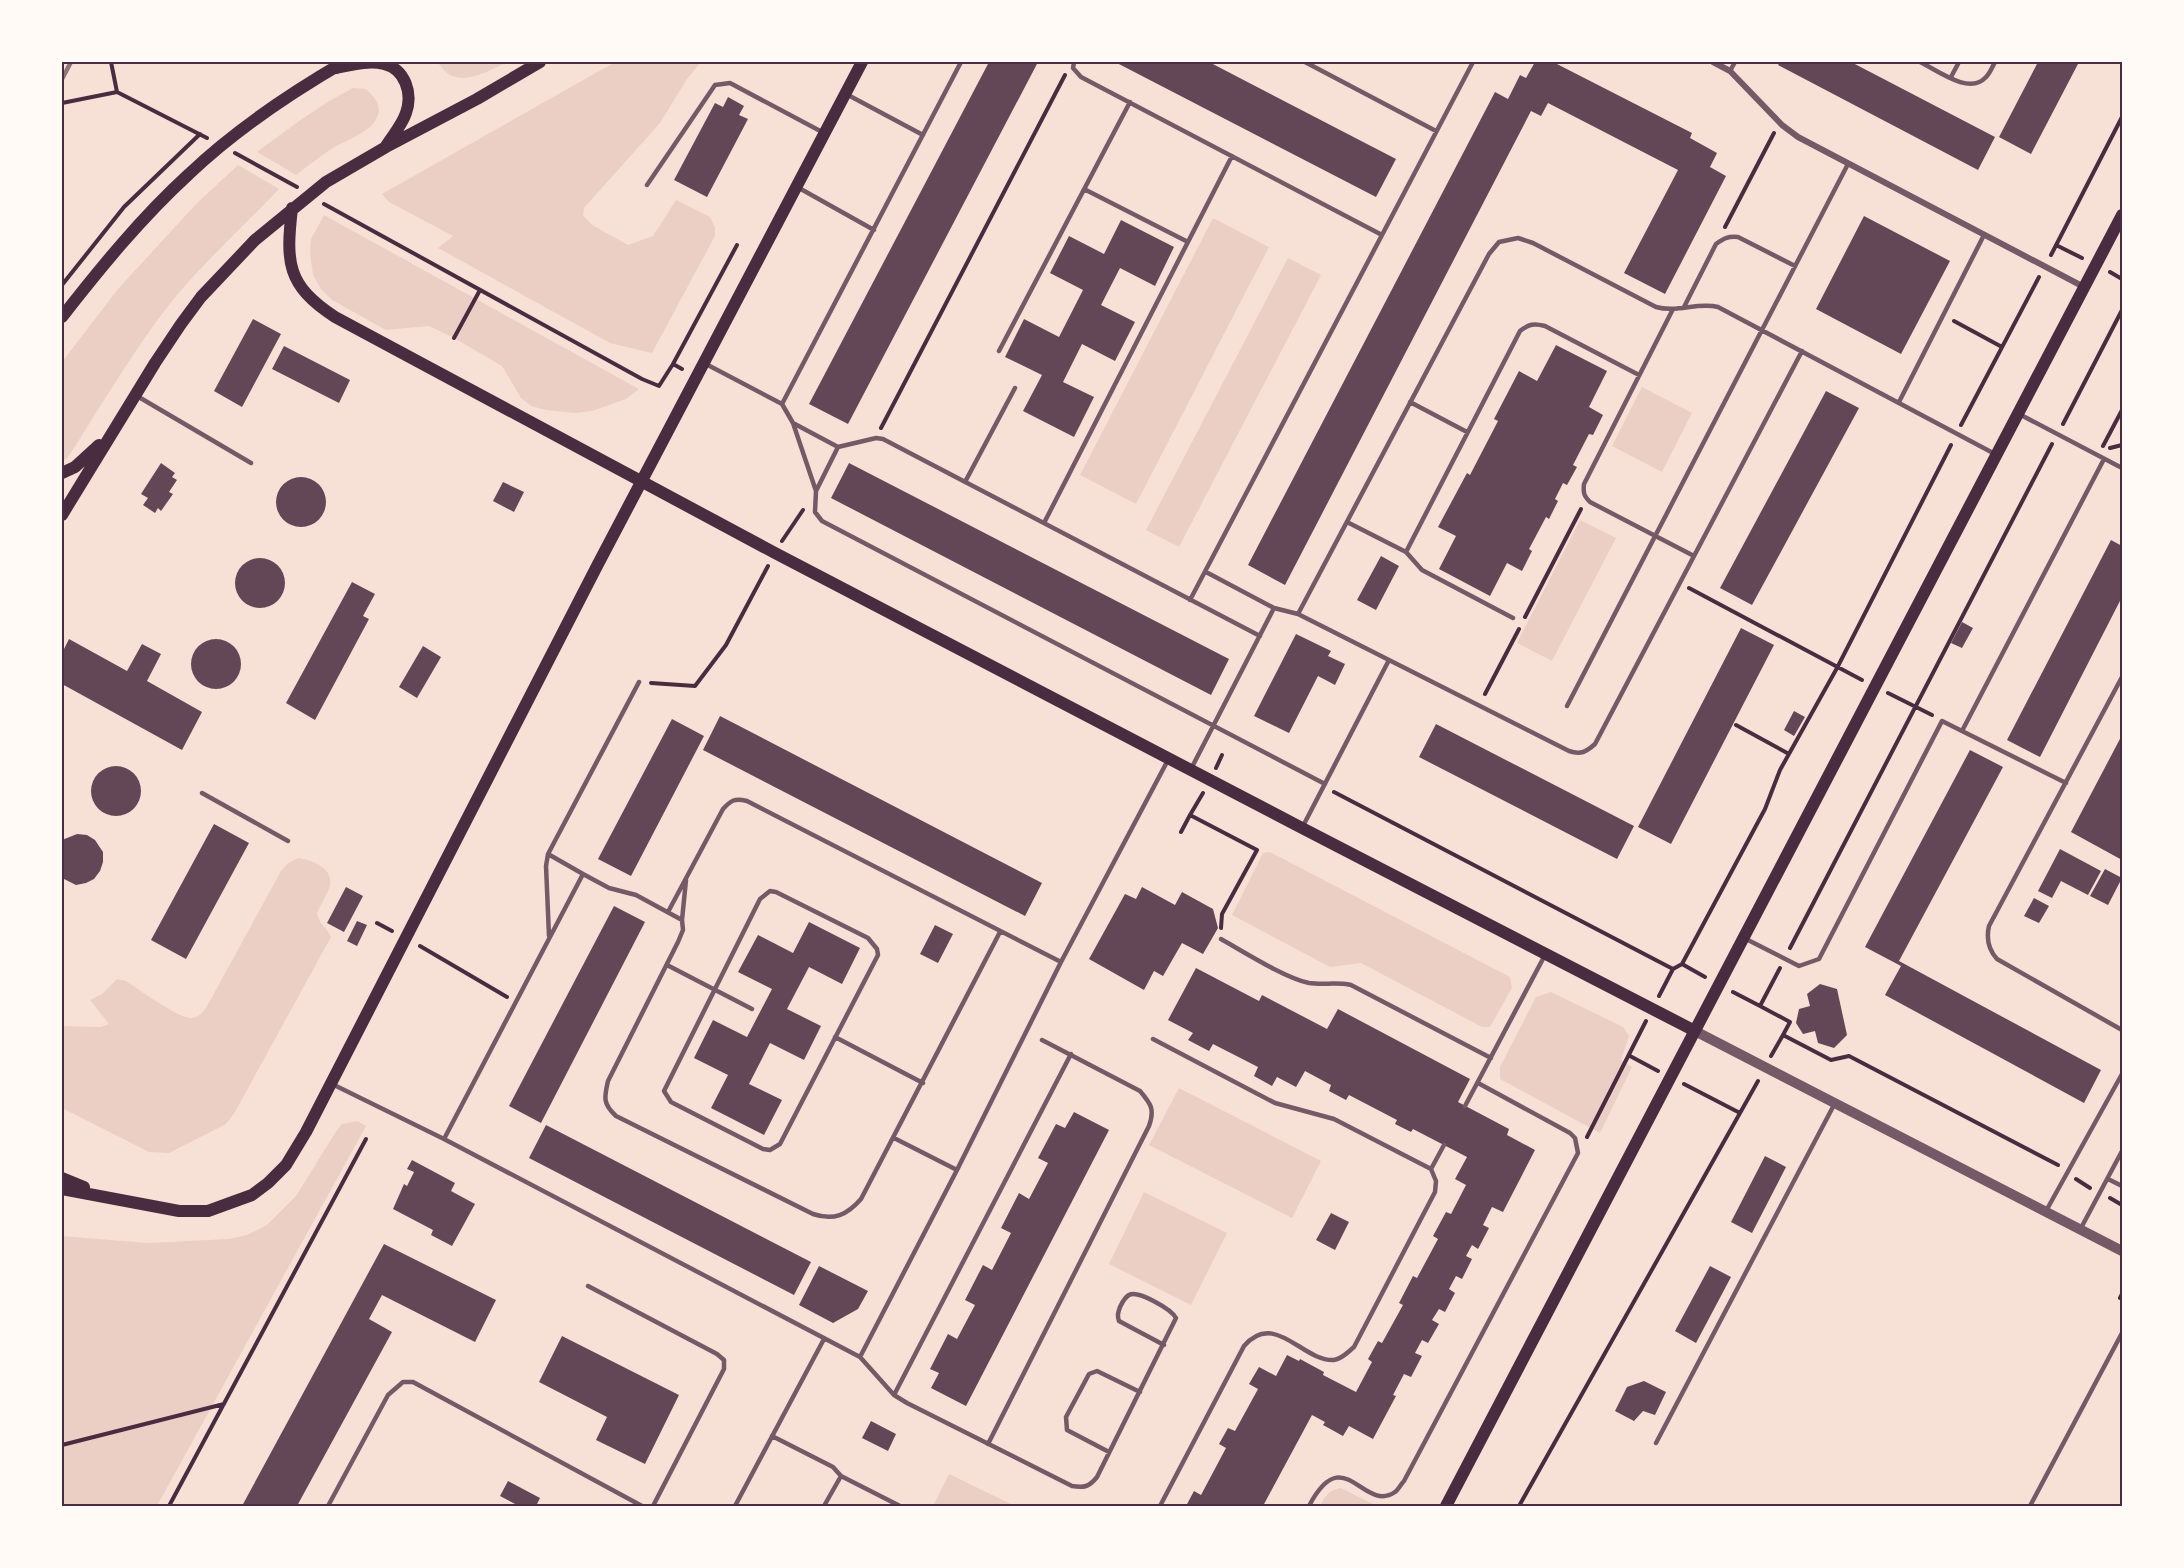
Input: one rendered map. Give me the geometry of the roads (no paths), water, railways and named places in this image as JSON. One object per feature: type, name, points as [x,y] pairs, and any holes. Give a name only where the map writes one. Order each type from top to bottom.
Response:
[{"type":"main road","points":[[62,317],[112,254],[159,203],[221,146],[260,116],[344,62]]},
{"type":"main road","points":[[62,515],[135,395],[201,297],[255,240],[310,194],[386,147],[477,99],[540,62]]},
{"type":"main road","points":[[62,1189],[144,1205],[189,1211],[208,1210],[252,1195],[286,1166],[862,62]]},
{"type":"main road","points":[[332,68],[382,63],[393,67],[401,74],[407,84],[409,103],[402,123],[386,147]]},
{"type":"main road","points":[[292,208],[289,251],[291,267],[302,290],[311,300],[334,317],[775,553],[1695,1031]]},
{"type":"main road","points":[[1446,1506],[2085,287],[2119,232],[2122,215]]},
{"type":"main road","points":[[62,473],[75,467],[90,454],[116,426]]},
{"type":"main road","points":[[62,1178],[104,1196]]},
{"type":"street","points":[[1713,62],[1730,70],[1780,122],[1798,137],[2085,287]]},
{"type":"street","points":[[1695,1031],[2122,1251]]},
{"type":"lane","points":[[782,404],[962,62]]},
{"type":"lane","points":[[1074,62],[1073,68],[1081,76],[1382,235]]},
{"type":"lane","points":[[1305,62],[1436,131]]},
{"type":"lane","points":[[1190,600],[1473,62]]},
{"type":"lane","points":[[1730,70],[1735,62]]},
{"type":"lane","points":[[1920,62],[1970,85],[1979,83],[1987,77],[1995,62]]},
{"type":"lane","points":[[1951,77],[1959,62]]},
{"type":"lane","points":[[647,185],[715,85],[730,83],[824,134]]},
{"type":"lane","points":[[845,93],[923,135]]},
{"type":"lane","points":[[999,351],[1130,102]]},
{"type":"lane","points":[[1044,523],[1232,156]]},
{"type":"lane","points":[[1567,706],[1848,164]]},
{"type":"lane","points":[[796,187],[874,230]]},
{"type":"lane","points":[[1084,189],[1188,242]]},
{"type":"lane","points":[[1899,402],[1984,235]]},
{"type":"lane","points":[[1684,307],[1716,243],[1730,236],[1738,237],[1795,266]]},
{"type":"lane","points":[[1298,614],[1489,254],[1499,242],[1518,238],[1533,243],[1656,307],[1666,310],[1706,304],[1718,307],[1997,455]]},
{"type":"lane","points":[[1672,309],[1584,484],[1583,491],[1587,498],[1694,556]]},
{"type":"lane","points":[[1406,552],[1520,331],[1535,323],[1545,326],[1639,375]]},
{"type":"lane","points":[[1206,572],[1274,608],[1298,614],[1569,751],[1578,754],[1588,752],[1595,744],[1802,351]]},
{"type":"lane","points":[[704,363],[782,404],[793,423],[816,491],[815,512],[822,521],[1324,785]]},
{"type":"lane","points":[[965,482],[1015,388]]},
{"type":"lane","points":[[135,395],[251,463]]},
{"type":"lane","points":[[1410,402],[1467,432]]},
{"type":"lane","points":[[2019,414],[2122,468]]},
{"type":"lane","points":[[793,423],[838,447],[876,438],[883,440],[1260,636]]},
{"type":"lane","points":[[816,491],[838,447]]},
{"type":"lane","points":[[1962,731],[2101,457]]},
{"type":"lane","points":[[1347,522],[1406,552],[1422,570],[1513,618]]},
{"type":"lane","points":[[1191,770],[1274,608]]},
{"type":"lane","points":[[1302,828],[1389,660]]},
{"type":"lane","points":[[2122,677],[1989,926],[1987,937],[1990,951],[1997,959],[2122,1030]]},
{"type":"lane","points":[[549,939],[546,866],[548,854],[639,682]]},
{"type":"lane","points":[[1744,938],[1799,966],[1819,959],[1942,721],[2066,783]]},
{"type":"lane","points":[[860,1357],[957,1170],[1060,962],[1168,758]]},
{"type":"lane","points":[[202,793],[288,842]]},
{"type":"lane","points":[[668,912],[723,809],[729,801],[738,798],[1060,962]]},
{"type":"lane","points":[[548,854],[609,888],[636,895],[682,920]]},
{"type":"lane","points":[[444,1139],[583,874]]},
{"type":"lane","points":[[686,878],[683,930],[608,1081],[605,1097],[607,1107],[616,1116],[813,1215],[824,1218],[839,1217],[851,1210],[861,1199],[1000,932]]},
{"type":"lane","points":[[770,891],[868,938],[877,949],[878,955],[835,1037],[780,1143],[770,1150],[763,1149],[671,1102],[664,1091],[760,899],[770,891]]},
{"type":"lane","points":[[1221,939],[1295,979],[1311,983],[1338,982],[1351,985],[1491,1058]]},
{"type":"lane","points":[[1465,1106],[1546,954]]},
{"type":"lane","points":[[666,966],[752,1009]]},
{"type":"lane","points":[[835,1037],[923,1083]]},
{"type":"lane","points":[[1153,1039],[1275,1103],[1334,1119],[1431,1169],[1436,1181],[1435,1192],[1354,1347],[1344,1356],[1334,1360],[1321,1357],[1275,1334],[1262,1333],[1251,1338],[1244,1346],[1160,1506]]},
{"type":"lane","points":[[988,1444],[1153,1114],[1149,1102],[1140,1090],[1042,1040]]},
{"type":"lane","points":[[894,1395],[1071,1054]]},
{"type":"lane","points":[[2046,1211],[2122,1074]]},
{"type":"lane","points":[[331,1083],[444,1139],[860,1357],[894,1395],[1072,1486],[1082,1488],[1090,1486],[1109,1452],[1140,1392],[1164,1345],[1175,1323],[1176,1318],[1173,1312],[1138,1294],[1125,1298],[1118,1312],[1119,1321],[1164,1345]]},
{"type":"lane","points":[[1309,1506],[1318,1489],[1336,1477],[1384,1496],[1395,1492],[1404,1481],[1578,1153],[1575,1138],[1570,1133],[1478,1083]]},
{"type":"lane","points":[[1656,1443],[1835,1103]]},
{"type":"lane","points":[[894,1138],[957,1170]]},
{"type":"lane","points":[[1431,1169],[1444,1145]]},
{"type":"lane","points":[[2080,1229],[2122,1151]]},
{"type":"lane","points":[[2108,1179],[2122,1186]]},
{"type":"lane","points":[[588,1286],[717,1354],[724,1360],[724,1369],[653,1506]]},
{"type":"lane","points":[[2030,1506],[2122,1333]]},
{"type":"lane","points":[[735,1506],[824,1339]]},
{"type":"lane","points":[[1109,1452],[1067,1430],[1066,1417],[1089,1374],[1096,1371],[1140,1392]]},
{"type":"lane","points":[[328,1506],[388,1395],[403,1382],[413,1382],[642,1506]]},
{"type":"lane","points":[[772,1436],[833,1467],[841,1476],[900,1506]]},
{"type":"lane","points":[[824,1506],[841,1476]]},
{"type":"railway","points":[[62,79],[71,62]]}]
